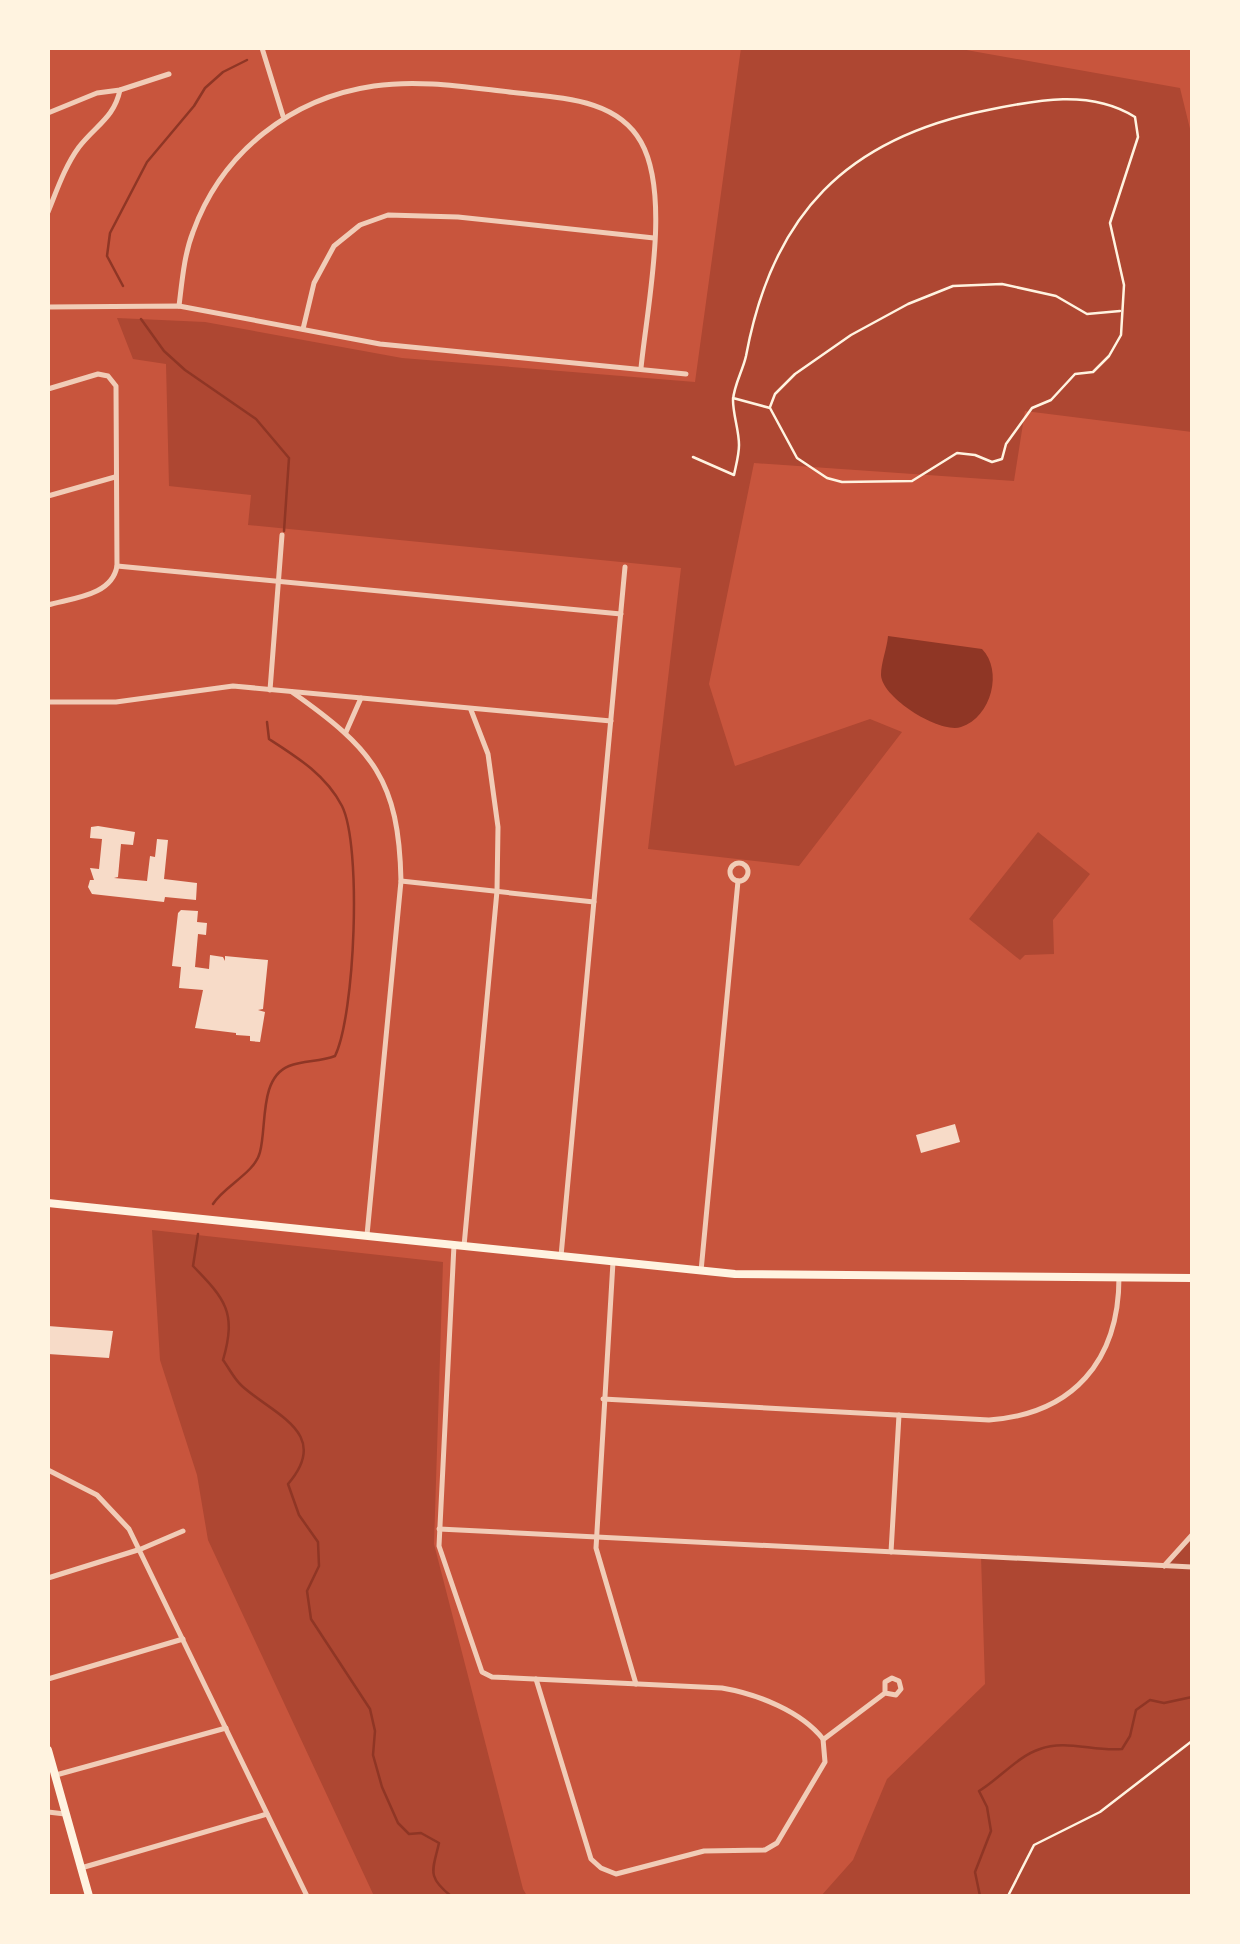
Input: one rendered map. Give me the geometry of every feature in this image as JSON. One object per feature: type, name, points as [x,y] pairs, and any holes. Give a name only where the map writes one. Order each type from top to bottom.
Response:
[{"type":"main road","points":[[48,1202],[701,1271],[763,1275],[1192,1278]]},
{"type":"main road","points":[[48,1750],[89,1896]]},
{"type":"street","points":[[262,48],[284,116]]},
{"type":"street","points":[[48,113],[97,92],[120,90],[169,74]]},
{"type":"street","points":[[179,306],[192,232],[205,206],[246,148],[284,116],[346,92],[394,84],[438,84],[568,99],[596,106],[622,119],[638,138],[652,169],[656,199],[654,238],[641,368]]},
{"type":"street","points":[[48,212],[69,161],[81,144],[111,117],[120,90]]},
{"type":"street","points":[[303,329],[324,262],[346,233],[374,219],[406,214],[441,216],[654,238]]},
{"type":"street","points":[[48,306],[179,306],[380,344],[686,374]]},
{"type":"street","points":[[48,388],[93,376],[108,376],[116,386],[117,566],[114,580],[104,588],[48,605]]},
{"type":"street","points":[[48,496],[115,477]]},
{"type":"street","points":[[270,690],[282,536]]},
{"type":"street","points":[[117,566],[621,614]]},
{"type":"street","points":[[561,1256],[626,567]]},
{"type":"street","points":[[48,702],[116,702],[214,687],[611,721]]},
{"type":"street","points":[[292,692],[346,732],[376,767],[393,805],[400,838],[401,881],[367,1236]]},
{"type":"street","points":[[346,732],[361,697]]},
{"type":"street","points":[[464,1246],[497,891],[495,795],[488,754],[470,710]]},
{"type":"street","points":[[401,881],[594,902]]},
{"type":"street","points":[[701,1271],[738,881]]},
{"type":"street","points":[[454,1245],[439,1546],[482,1672],[492,1677],[536,1679],[636,1684],[722,1688],[746,1692],[815,1728],[823,1740],[825,1762],[777,1844],[765,1850],[704,1851],[622,1873],[601,1868],[591,1859],[536,1679]]},
{"type":"street","points":[[613,1262],[596,1548],[636,1684]]},
{"type":"street","points":[[603,1399],[898,1416],[1016,1418],[1059,1401],[1091,1372],[1116,1318],[1119,1277]]},
{"type":"street","points":[[891,1552],[898,1416]]},
{"type":"street","points":[[48,1470],[97,1495],[115,1510],[140,1549],[307,1896]]},
{"type":"street","points":[[439,1529],[1192,1567]]},
{"type":"street","points":[[48,1578],[140,1549],[183,1530]]},
{"type":"street","points":[[1164,1566],[1192,1535]]},
{"type":"street","points":[[48,1678],[183,1639]]},
{"type":"street","points":[[823,1740],[886,1692]]},
{"type":"street","points":[[54,1776],[226,1728]]},
{"type":"street","points":[[48,1812],[65,1814]]},
{"type":"street","points":[[81,1868],[267,1814]]},
{"type":"path","points":[[693,457],[734,475],[739,444],[733,398],[753,317],[777,254],[806,208],[832,180],[876,150],[923,129],[974,112],[1048,99],[1116,105],[1135,117],[1138,137],[1110,223],[1124,286],[1121,335],[1109,356],[1093,372],[1076,374],[1050,400],[1032,408],[1006,444],[1002,459],[992,462],[957,453],[912,481],[842,482],[827,478],[796,458],[770,408],[775,394],[795,374],[851,335],[908,304],[953,286],[1002,284],[1056,296],[1087,314],[1120,312]]},
{"type":"path","points":[[733,398],[770,408]]},
{"type":"path","points":[[1008,1896],[1034,1845],[1100,1812],[1192,1741]]},
{"type":"shaded area","points":[[741,48],[955,48],[1180,88],[1192,137],[1192,432],[1025,411],[1014,481],[754,463],[709,684],[735,766],[870,719],[902,732],[799,866],[648,849],[681,568],[248,525],[251,495],[169,486],[166,364],[133,359],[117,318],[205,322],[402,358],[695,382]]},
{"type":"shaded area","points":[[888,636],[982,649],[993,680],[980,714],[972,722],[952,728],[927,720],[901,703],[881,675]]},
{"type":"shaded area","points":[[1038,832],[1090,874],[1053,920],[1054,954],[1025,955],[1020,960],[969,919]]},
{"type":"shaded area","points":[[152,1230],[443,1262],[434,1544],[527,1896],[374,1896],[208,1540],[197,1475],[160,1360]]},
{"type":"shaded area","points":[[1192,1537],[1192,1896],[821,1896],[853,1860],[887,1779],[985,1684],[981,1556],[1164,1568]]},
{"type":"building","points":[[91,827],[135,832],[133,845],[121,844],[118,877],[114,878],[147,881],[157,839],[168,840],[164,879],[197,883],[196,900],[165,897],[164,902],[92,894],[88,887],[90,880],[94,880],[90,868],[99,869],[102,839],[90,838]]},
{"type":"building","points":[[181,910],[198,911],[197,922],[207,923],[206,935],[198,934],[195,967],[209,969],[210,955],[225,961],[225,956],[268,960],[263,1009],[258,1010],[265,1012],[260,1042],[250,1041],[250,1036],[195,1028],[203,990],[179,988],[181,967],[172,966]]},
{"type":"building","points":[[955,1124],[960,1142],[921,1153],[916,1135]]},
{"type":"building","points":[[48,1326],[113,1331],[109,1358],[48,1354]]},
{"type":"waterway","points":[[123,286],[107,256],[110,233],[147,162],[205,88],[223,72],[247,60]]},
{"type":"waterway","points":[[141,319],[164,351],[256,419],[289,458],[284,531]]},
{"type":"waterway","points":[[213,1204],[257,1160],[268,1092],[279,1072],[289,1066],[335,1056],[347,1005],[354,931],[348,827],[342,806],[328,785],[269,739],[267,722]]},
{"type":"waterway","points":[[198,1234],[193,1266],[220,1298],[228,1318],[223,1360],[239,1383],[282,1416],[301,1438],[304,1451],[300,1466],[288,1484],[299,1515],[318,1542],[319,1566],[307,1591],[311,1619],[370,1709],[375,1731],[373,1755],[398,1823],[409,1834],[421,1833],[439,1843],[433,1872],[451,1896]]},
{"type":"waterway","points":[[980,1896],[975,1872],[991,1831],[987,1807],[979,1791],[1024,1757],[1050,1746],[1122,1749],[1130,1736],[1136,1710],[1150,1700],[1164,1703],[1192,1697]]}]
